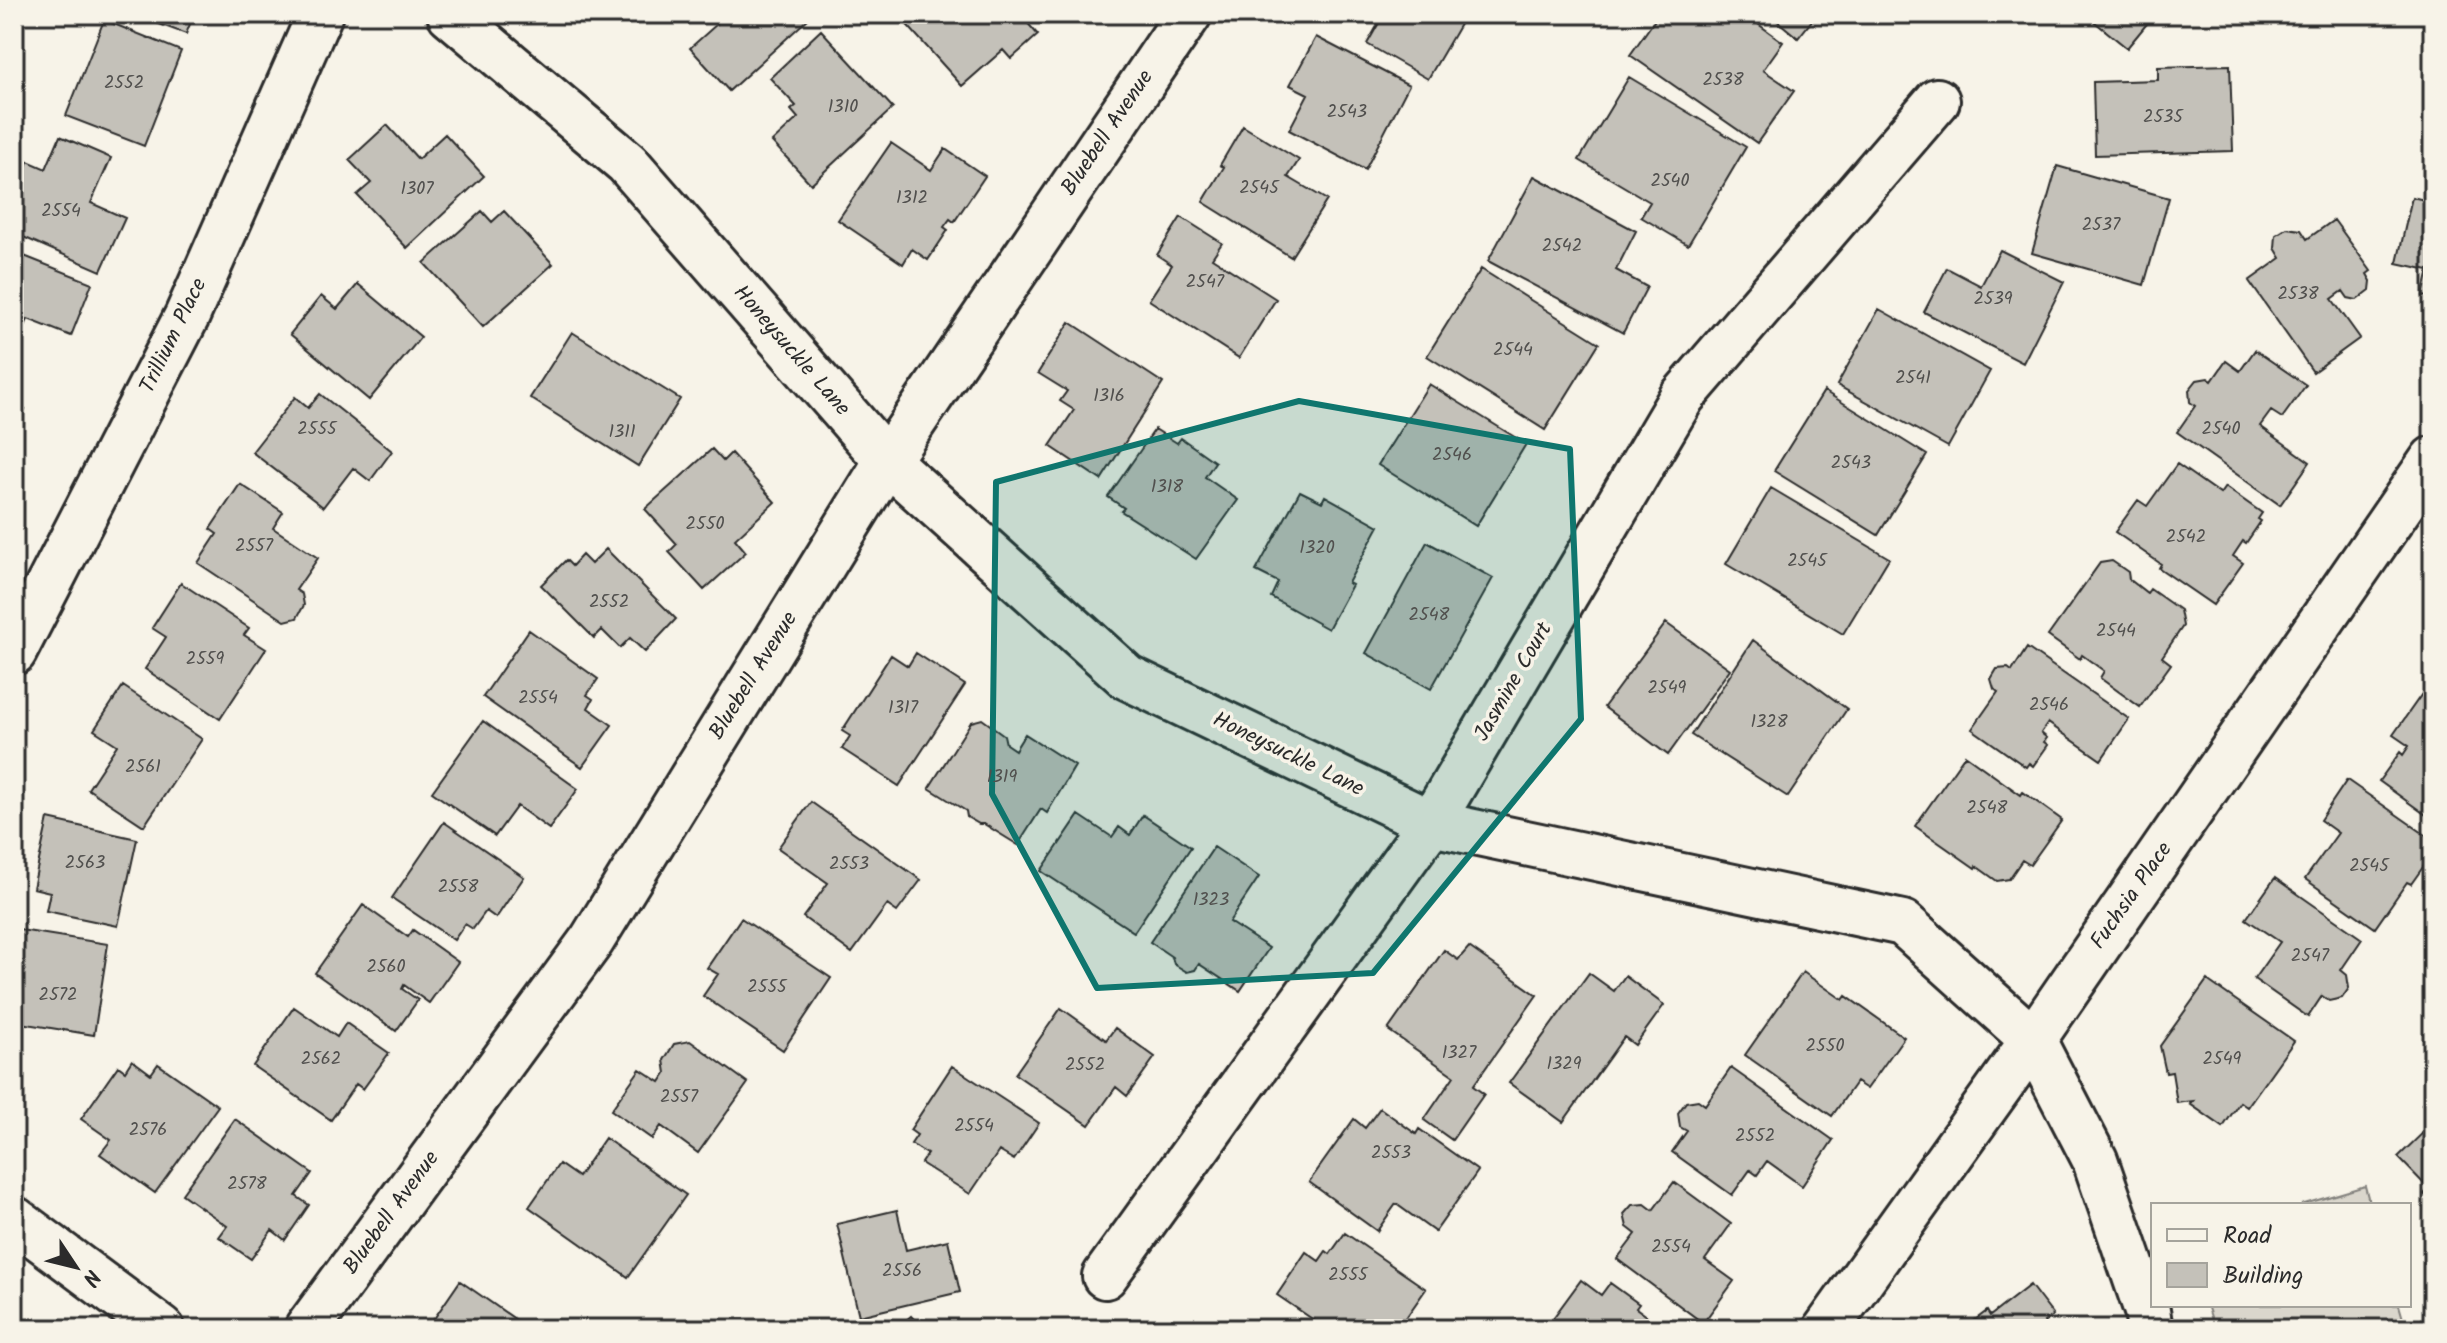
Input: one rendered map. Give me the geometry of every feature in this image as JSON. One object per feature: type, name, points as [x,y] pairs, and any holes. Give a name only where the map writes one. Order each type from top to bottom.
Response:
[{"type":"street","name":"Trillium Place","points":[[14,652],[187,316],[320,14]]},
{"type":"street","name":"Honeysuckle Lane","points":[[450,14],[627,163],[887,461],[1127,677],[1431,823],[1903,923],[2033,1040],[2095,1160],[2147,1311],[2150,1329]]},
{"type":"street","name":"Bluebell Avenue","points":[[307,1329],[592,940],[887,461],[1189,14]]},
{"type":"street","name":"Jasmine Court","points":[[1105,1276],[1431,823],[1682,397],[1937,101]]},
{"type":"street","name":"Fuchsia Place","points":[[1826,1329],[2033,1040],[2433,459]]},
{"type":"street","points":[[14,1219],[162,1329]]},
{"type":"highlighted area","points":[[1299,401],[1570,449],[1581,719],[1373,973],[1097,988],[992,794],[996,482]]},
{"type":"shaded area","points":[[2365,1186],[2369,1203],[2308,1203]]},
{"type":"shaded area","points":[[2208,1307],[2400,1307],[2406,1329],[2215,1329]]},
{"type":"building","points":[[132,14],[194,14],[186,34]]},
{"type":"building","points":[[708,14],[804,14],[808,19],[729,91],[690,48],[717,24]]},
{"type":"building","points":[[905,14],[1020,14],[1038,35],[1011,59],[1003,50],[962,86],[901,18]]},
{"type":"building","points":[[1384,14],[1466,14],[1428,79],[1367,44]]},
{"type":"building","points":[[1659,14],[1744,14],[1783,42],[1763,70],[1794,91],[1757,143],[1630,55]]},
{"type":"building","points":[[1769,14],[1817,14],[1798,38]]},
{"type":"building","points":[[2085,14],[2155,14],[2127,48]]},
{"type":"building","points":[[104,20],[181,51],[144,146],[66,116]]},
{"type":"building","points":[[821,30],[893,108],[811,184],[772,142],[798,118],[791,110],[796,106],[770,78]]},
{"type":"building","points":[[1316,37],[1409,85],[1365,170],[1289,130],[1308,94],[1290,85]]},
{"type":"building","points":[[2230,65],[2233,151],[2095,155],[2093,82],[2158,80],[2158,67]]},
{"type":"building","points":[[1629,77],[1746,147],[1688,245],[1641,217],[1650,202],[1579,160]]},
{"type":"building","points":[[387,125],[418,159],[445,134],[484,176],[407,248],[357,195],[371,183],[349,160]]},
{"type":"building","points":[[1243,126],[1299,160],[1288,177],[1327,200],[1291,257],[1203,202]]},
{"type":"building","points":[[60,136],[111,158],[91,203],[125,218],[101,271],[14,233],[14,194],[28,161],[46,169]]},
{"type":"building","points":[[891,143],[931,170],[945,149],[985,176],[954,222],[950,219],[944,227],[948,230],[928,260],[912,249],[903,264],[838,220]]},
{"type":"building","points":[[2057,166],[2169,198],[2144,285],[2032,253]]},
{"type":"building","points":[[1534,176],[1636,231],[1616,270],[1647,287],[1623,333],[1488,261]]},
{"type":"building","points":[[2412,197],[2433,202],[2433,298],[2423,296],[2429,270],[2397,263]]},
{"type":"building","points":[[482,211],[492,222],[504,211],[553,264],[483,327],[424,263]]},
{"type":"building","points":[[1181,217],[1222,243],[1212,258],[1276,299],[1239,358],[1149,300],[1172,265],[1157,255]]},
{"type":"building","points":[[2334,220],[2371,271],[2367,274],[2371,281],[2370,290],[2357,300],[2348,298],[2343,291],[2332,299],[2360,338],[2313,372],[2249,281],[2281,258],[2275,248],[2276,235],[2287,228],[2301,230],[2307,239]]},
{"type":"building","points":[[2000,250],[2064,282],[2023,363],[1924,312],[1947,268],[1981,286]]},
{"type":"building","points":[[14,252],[92,283],[71,336],[28,319],[14,352]]},
{"type":"building","points":[[1481,269],[1599,343],[1545,430],[1427,356]]},
{"type":"building","points":[[358,284],[421,337],[369,400],[290,334],[321,296],[337,309]]},
{"type":"building","points":[[1879,309],[1990,371],[1948,447],[1837,385]]},
{"type":"building","points":[[1070,322],[1163,383],[1101,480],[1050,446],[1074,410],[1060,401],[1067,391],[1038,373]]},
{"type":"building","points":[[572,332],[680,399],[638,466],[530,398]]},
{"type":"building","points":[[2255,350],[2306,385],[2282,418],[2271,411],[2260,426],[2310,462],[2280,505],[2177,432],[2195,406],[2190,402],[2189,390],[2197,380],[2208,378],[2212,381],[2226,361],[2240,371]]},
{"type":"building","points":[[1429,384],[1526,444],[1476,526],[1378,465]]},
{"type":"building","points":[[1824,391],[1927,455],[1878,535],[1774,471]]},
{"type":"building","points":[[320,394],[392,451],[370,481],[353,468],[323,507],[252,452],[295,397],[308,408]]},
{"type":"building","points":[[14,403],[25,409],[14,430]]},
{"type":"building","points":[[1155,429],[1177,443],[1181,438],[1215,462],[1205,477],[1238,500],[1196,559],[1121,511],[1124,508],[1108,497]]},
{"type":"building","points":[[712,449],[723,461],[731,453],[775,502],[735,539],[746,552],[704,590],[669,552],[677,544],[645,509]]},
{"type":"building","points":[[2177,464],[2220,494],[2225,487],[2262,513],[2258,519],[2261,521],[2233,556],[2243,563],[2213,605],[2159,568],[2161,564],[2115,532],[2138,500],[2147,506]]},
{"type":"building","points":[[240,484],[283,512],[273,528],[318,558],[296,590],[302,594],[304,605],[297,618],[285,621],[198,563],[217,534],[210,529]]},
{"type":"building","points":[[1771,488],[1889,558],[1843,634],[1726,564]]},
{"type":"building","points":[[1300,491],[1322,502],[1325,496],[1379,526],[1348,583],[1352,585],[1328,629],[1271,597],[1278,582],[1256,571]]},
{"type":"building","points":[[1427,542],[1493,578],[1431,689],[1366,653]]},
{"type":"building","points":[[606,549],[676,619],[645,652],[630,638],[620,648],[602,630],[594,638],[541,585],[566,560],[572,566],[582,555],[591,564]]},
{"type":"building","points":[[2112,561],[2128,572],[2129,579],[2147,593],[2150,589],[2180,610],[2183,626],[2162,657],[2171,664],[2140,707],[2100,678],[2104,671],[2082,655],[2080,659],[2048,636],[2100,563]]},
{"type":"building","points":[[181,583],[249,628],[244,635],[266,649],[220,719],[145,669],[166,637],[152,628]]},
{"type":"building","points":[[1666,623],[1730,669],[1668,755],[1604,707]]},
{"type":"building","points":[[529,630],[598,679],[587,695],[593,699],[588,708],[612,725],[582,767],[483,697]]},
{"type":"building","points":[[1753,640],[1847,709],[1788,797],[1691,735]]},
{"type":"building","points":[[2027,648],[2129,719],[2101,760],[2048,723],[2041,733],[2047,738],[2044,742],[2048,745],[2033,766],[2029,763],[2026,767],[1972,729],[1998,692],[1991,679],[1997,669],[2008,668],[2012,671]]},
{"type":"building","points":[[916,653],[965,685],[899,786],[842,749],[850,736],[842,731],[891,655],[908,666]]},
{"type":"building","points":[[123,686],[202,739],[144,826],[88,789],[117,745],[94,730]]},
{"type":"building","points":[[2424,691],[2433,698],[2433,820],[2379,781],[2400,752],[2403,755],[2409,746],[2393,735]]},
{"type":"building","points":[[982,719],[1004,735],[1006,744],[1015,750],[1025,734],[1075,766],[1047,813],[1041,809],[1018,845],[967,817],[966,811],[929,788],[971,722]]},
{"type":"building","points":[[483,721],[578,789],[549,829],[517,806],[495,836],[432,792]]},
{"type":"building","points":[[1965,755],[2062,820],[2030,865],[2022,860],[2009,879],[1997,881],[1915,826]]},
{"type":"building","points":[[2347,780],[2433,840],[2433,853],[2411,884],[2407,882],[2375,928],[2305,879],[2338,833],[2320,820]]},
{"type":"building","points":[[811,802],[921,880],[897,912],[887,905],[852,953],[803,917],[828,883],[778,848]]},
{"type":"building","points":[[1079,815],[1112,837],[1119,827],[1130,835],[1143,815],[1191,847],[1134,932],[1041,871]]},
{"type":"building","points":[[48,819],[137,839],[118,926],[46,911],[50,892],[33,888]]},
{"type":"building","points":[[444,822],[524,877],[496,918],[486,911],[473,929],[465,924],[454,940],[392,898]]},
{"type":"building","points":[[1214,847],[1259,877],[1229,922],[1269,948],[1240,991],[1199,964],[1195,970],[1187,972],[1150,942]]},
{"type":"building","points":[[2275,878],[2362,939],[2341,970],[2347,975],[2349,988],[2342,998],[2329,1001],[2322,996],[2308,1017],[2254,979],[2280,942],[2246,919]]},
{"type":"building","points":[[363,905],[408,937],[413,930],[458,962],[429,1003],[404,985],[402,989],[418,1000],[396,1031],[315,973]]},
{"type":"building","points":[[741,918],[831,978],[783,1050],[703,996],[718,974],[707,968]]},
{"type":"building","points":[[14,929],[108,944],[94,1035],[14,1022],[19,980],[14,979]]},
{"type":"building","points":[[1469,947],[1537,995],[1473,1086],[1484,1094],[1452,1140],[1424,1120],[1454,1076],[1388,1030],[1444,950],[1458,960]]},
{"type":"building","points":[[1803,972],[1843,1000],[1846,996],[1904,1037],[1867,1089],[1856,1082],[1832,1116],[1745,1055]]},
{"type":"building","points":[[1589,973],[1614,991],[1625,976],[1664,1005],[1635,1045],[1624,1037],[1563,1122],[1509,1083]]},
{"type":"building","points":[[2207,980],[2294,1041],[2247,1107],[2240,1102],[2223,1127],[2190,1104],[2193,1101],[2177,1103],[2172,1072],[2166,1073],[2160,1046]]},
{"type":"building","points":[[294,1007],[337,1037],[346,1023],[389,1053],[363,1089],[356,1084],[331,1120],[253,1066]]},
{"type":"building","points":[[1061,1008],[1106,1040],[1115,1028],[1155,1057],[1127,1096],[1116,1087],[1089,1125],[1015,1074]]},
{"type":"building","points":[[690,1041],[748,1083],[698,1153],[661,1126],[652,1139],[611,1110],[640,1069],[660,1082],[666,1073],[664,1060],[674,1044]]},
{"type":"building","points":[[132,1060],[151,1074],[158,1064],[218,1106],[155,1193],[100,1154],[111,1140],[81,1119],[118,1066],[125,1071]]},
{"type":"building","points":[[952,1066],[1039,1123],[1014,1160],[999,1151],[970,1194],[921,1163],[927,1154],[911,1144],[917,1135],[910,1130]]},
{"type":"building","points":[[1731,1068],[1833,1140],[1802,1186],[1767,1161],[1757,1175],[1750,1170],[1732,1195],[1672,1152],[1687,1131],[1680,1127],[1678,1113],[1686,1102],[1698,1100],[1705,1105]]},
{"type":"building","points":[[2433,1094],[2433,1115],[2422,1104]]},
{"type":"building","points":[[1380,1108],[1416,1134],[1419,1129],[1478,1171],[1435,1232],[1396,1204],[1377,1231],[1309,1182],[1354,1119],[1365,1128]]},
{"type":"building","points":[[235,1119],[312,1173],[296,1196],[309,1205],[285,1240],[272,1230],[251,1259],[219,1237],[227,1226],[182,1194]]},
{"type":"building","points":[[2433,1123],[2433,1204],[2424,1194],[2429,1189],[2398,1157]]},
{"type":"building","points":[[605,1138],[686,1195],[628,1277],[529,1207],[559,1164],[578,1177]]},
{"type":"building","points":[[1674,1182],[1731,1224],[1705,1260],[1734,1281],[1703,1323],[1617,1259],[1636,1234],[1627,1227],[1624,1214],[1632,1205],[1645,1204],[1653,1210]]},
{"type":"building","points":[[897,1210],[906,1250],[948,1240],[960,1292],[859,1316],[837,1224]]},
{"type":"building","points":[[1345,1233],[1426,1289],[1398,1329],[1327,1329],[1277,1295],[1306,1252],[1319,1261],[1326,1251],[1330,1254]]},
{"type":"building","points":[[1581,1280],[1601,1295],[1610,1283],[1639,1304],[1636,1308],[1659,1325],[1656,1329],[1545,1329]]},
{"type":"building","points":[[460,1281],[522,1324],[518,1329],[427,1329]]},
{"type":"building","points":[[2030,1285],[2053,1315],[2044,1322],[2049,1329],[1963,1329],[1987,1311],[1990,1316]]},
{"type":"building","points":[[911,1316],[923,1329],[896,1329]]}]
